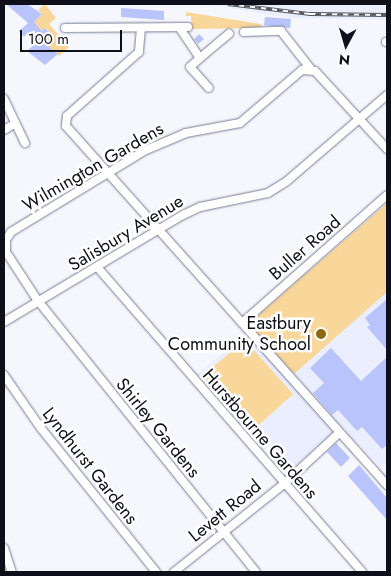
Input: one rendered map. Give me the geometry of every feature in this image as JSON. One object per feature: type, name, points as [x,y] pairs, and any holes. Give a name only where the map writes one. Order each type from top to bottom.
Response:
[{"type":"street","points":[[179,27],[200,58]]},
{"type":"street","points":[[65,28],[188,27]]},
{"type":"street","points":[[141,28],[140,52],[66,120],[68,129],[339,433],[387,484]]},
{"type":"street","points":[[244,32],[281,32],[310,68],[332,87],[387,149]]},
{"type":"street","points":[[209,88],[190,67],[229,34]]},
{"type":"street","name":"Wilmington Gardens","points":[[38,301],[6,252],[6,240],[12,232],[166,140],[240,123],[302,70],[310,68]]},
{"type":"street","name":"Salisbury Avenue","points":[[4,322],[98,268],[157,230],[200,207],[268,193],[287,181],[387,96]]},
{"type":"street","points":[[4,99],[14,124],[25,143]]},
{"type":"street","points":[[4,130],[14,124]]},
{"type":"street","name":"Buller Road","points":[[242,323],[387,195]]},
{"type":"street","name":"Hurstbourne Gardens","points":[[98,268],[362,572]]},
{"type":"street","name":"Shirley Gardens","points":[[38,301],[256,572]]},
{"type":"street","name":"Lyndhurst Gardens","points":[[4,375],[40,428],[156,572]]},
{"type":"street","name":"Levett Road","points":[[174,572],[284,484],[339,433]]},
{"type":"street","points":[[380,477],[387,471]]},
{"type":"street","points":[[4,548],[12,572]]},
{"type":"shaded area","points":[[45,4],[56,18],[49,24],[69,47],[59,56],[43,42],[51,34],[46,28],[42,31],[34,22],[42,14],[38,10]]},
{"type":"shaded area","points":[[208,4],[387,4],[387,20],[288,18]]},
{"type":"shaded area","points":[[186,12],[261,24],[260,28],[192,29],[191,16],[186,16]]},
{"type":"shaded area","name":"Eastbury Community School","points":[[387,203],[387,462],[381,468],[341,425],[295,466],[272,444],[263,451],[194,377],[243,336],[247,341],[256,333],[253,324],[255,318]]},
{"type":"shaded area","points":[[387,203],[387,292],[294,374],[254,330],[255,318]]},
{"type":"shaded area","points":[[245,340],[293,394],[252,431],[202,376]]},
{"type":"building","points":[[6,4],[27,4],[42,14],[34,22],[42,31],[45,28],[51,34],[43,42],[58,54],[45,65],[27,51],[36,43],[27,33],[24,37],[19,31],[28,23]]},
{"type":"building","points":[[121,8],[164,11],[164,20],[121,17]]},
{"type":"building","points":[[265,17],[291,19],[290,28],[264,25]]},
{"type":"building","points":[[199,34],[204,39],[198,44],[194,39]]},
{"type":"building","points":[[387,299],[387,350],[367,327],[370,325],[365,318]]},
{"type":"building","points":[[331,348],[361,381],[387,357],[387,445],[382,449],[362,427],[357,431],[338,410],[332,415],[313,393],[324,383],[310,368]]},
{"type":"building","points":[[336,443],[350,458],[341,467],[327,452]]},
{"type":"building","points":[[287,457],[292,463],[284,470],[279,464]]},
{"type":"building","points":[[359,465],[387,498],[387,520],[348,476]]},
{"type":"railway","points":[[228,4],[310,14],[387,15]]},
{"type":"place","name":"Eastbury Community School","points":[[321,334]]}]
